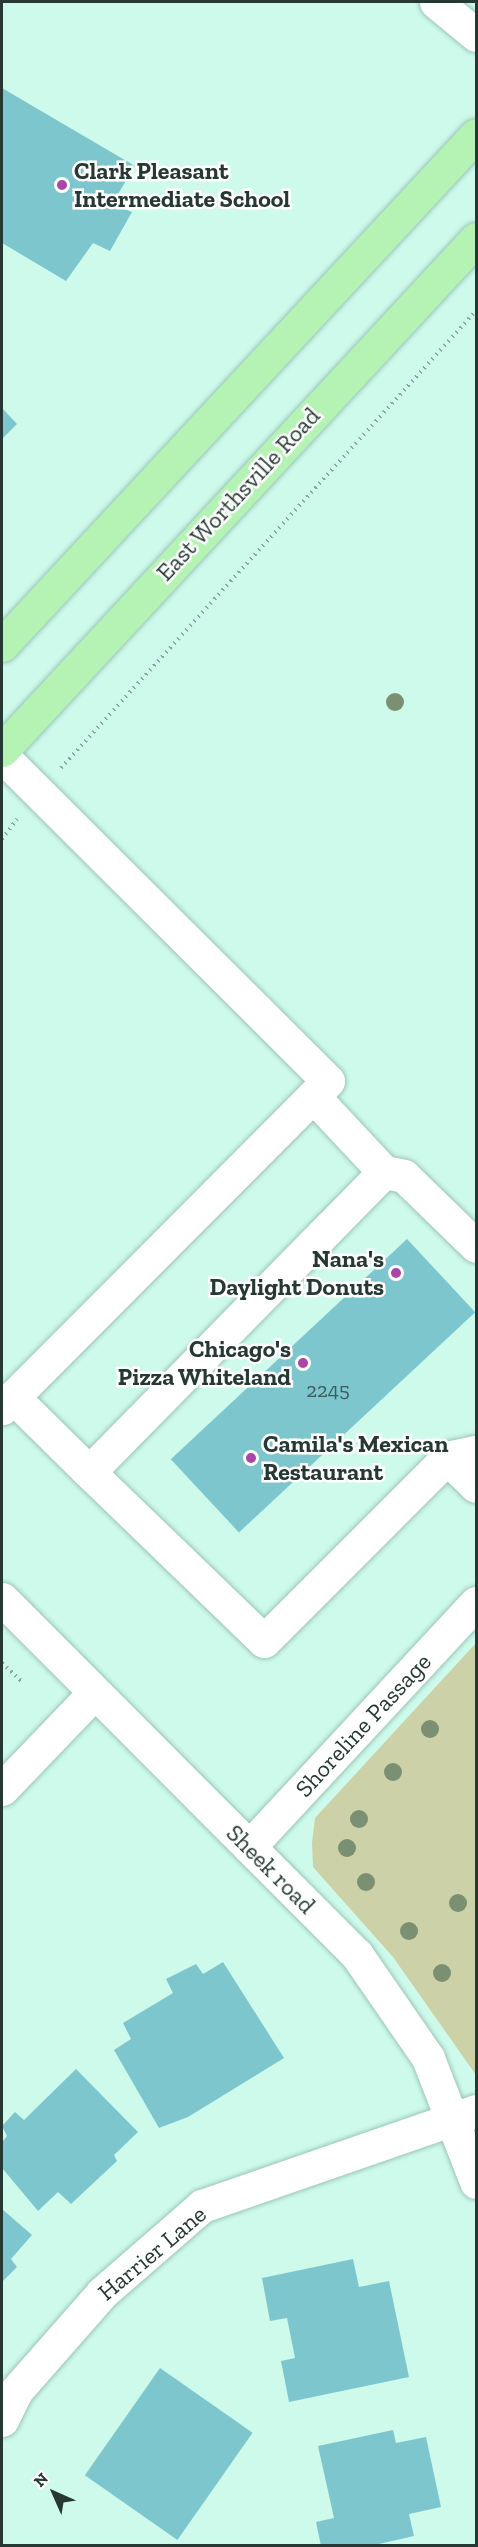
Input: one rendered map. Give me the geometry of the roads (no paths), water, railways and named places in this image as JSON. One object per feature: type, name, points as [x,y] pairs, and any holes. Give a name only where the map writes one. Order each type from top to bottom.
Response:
[{"type":"main road","points":[[2,645],[477,135]]},
{"type":"main road","name":"East Worthsville Road","points":[[2,750],[68,673],[477,239]]},
{"type":"street","points":[[436,2],[477,35]]},
{"type":"street","points":[[2,756],[328,1081],[7,1402],[89,1472],[264,1641],[462,1455],[477,1486]]},
{"type":"street","points":[[313,1096],[384,1172],[404,1176],[477,1246]]},
{"type":"street","points":[[89,1472],[384,1172]]},
{"type":"street","name":"Sheek road","points":[[2,1599],[357,1955],[466,2115],[477,2182]]},
{"type":"street","name":"Shoreline Passage","points":[[249,1846],[477,1604]]},
{"type":"street","points":[[2,1789],[94,1693]]},
{"type":"street","name":"Harrier Lane","points":[[2,2420],[16,2391],[102,2292],[202,2206],[466,2115]]},
{"type":"place","name":"Clark Pleasant Intermediate School","points":[[62,185]]},
{"type":"place","name":"Nana's Daylight Donuts","points":[[396,1273]]},
{"type":"place","name":"Chicago's Pizza Whiteland","points":[[303,1363]]},
{"type":"place","name":"Camila's Mexican Restaurant","points":[[251,1458]]}]
